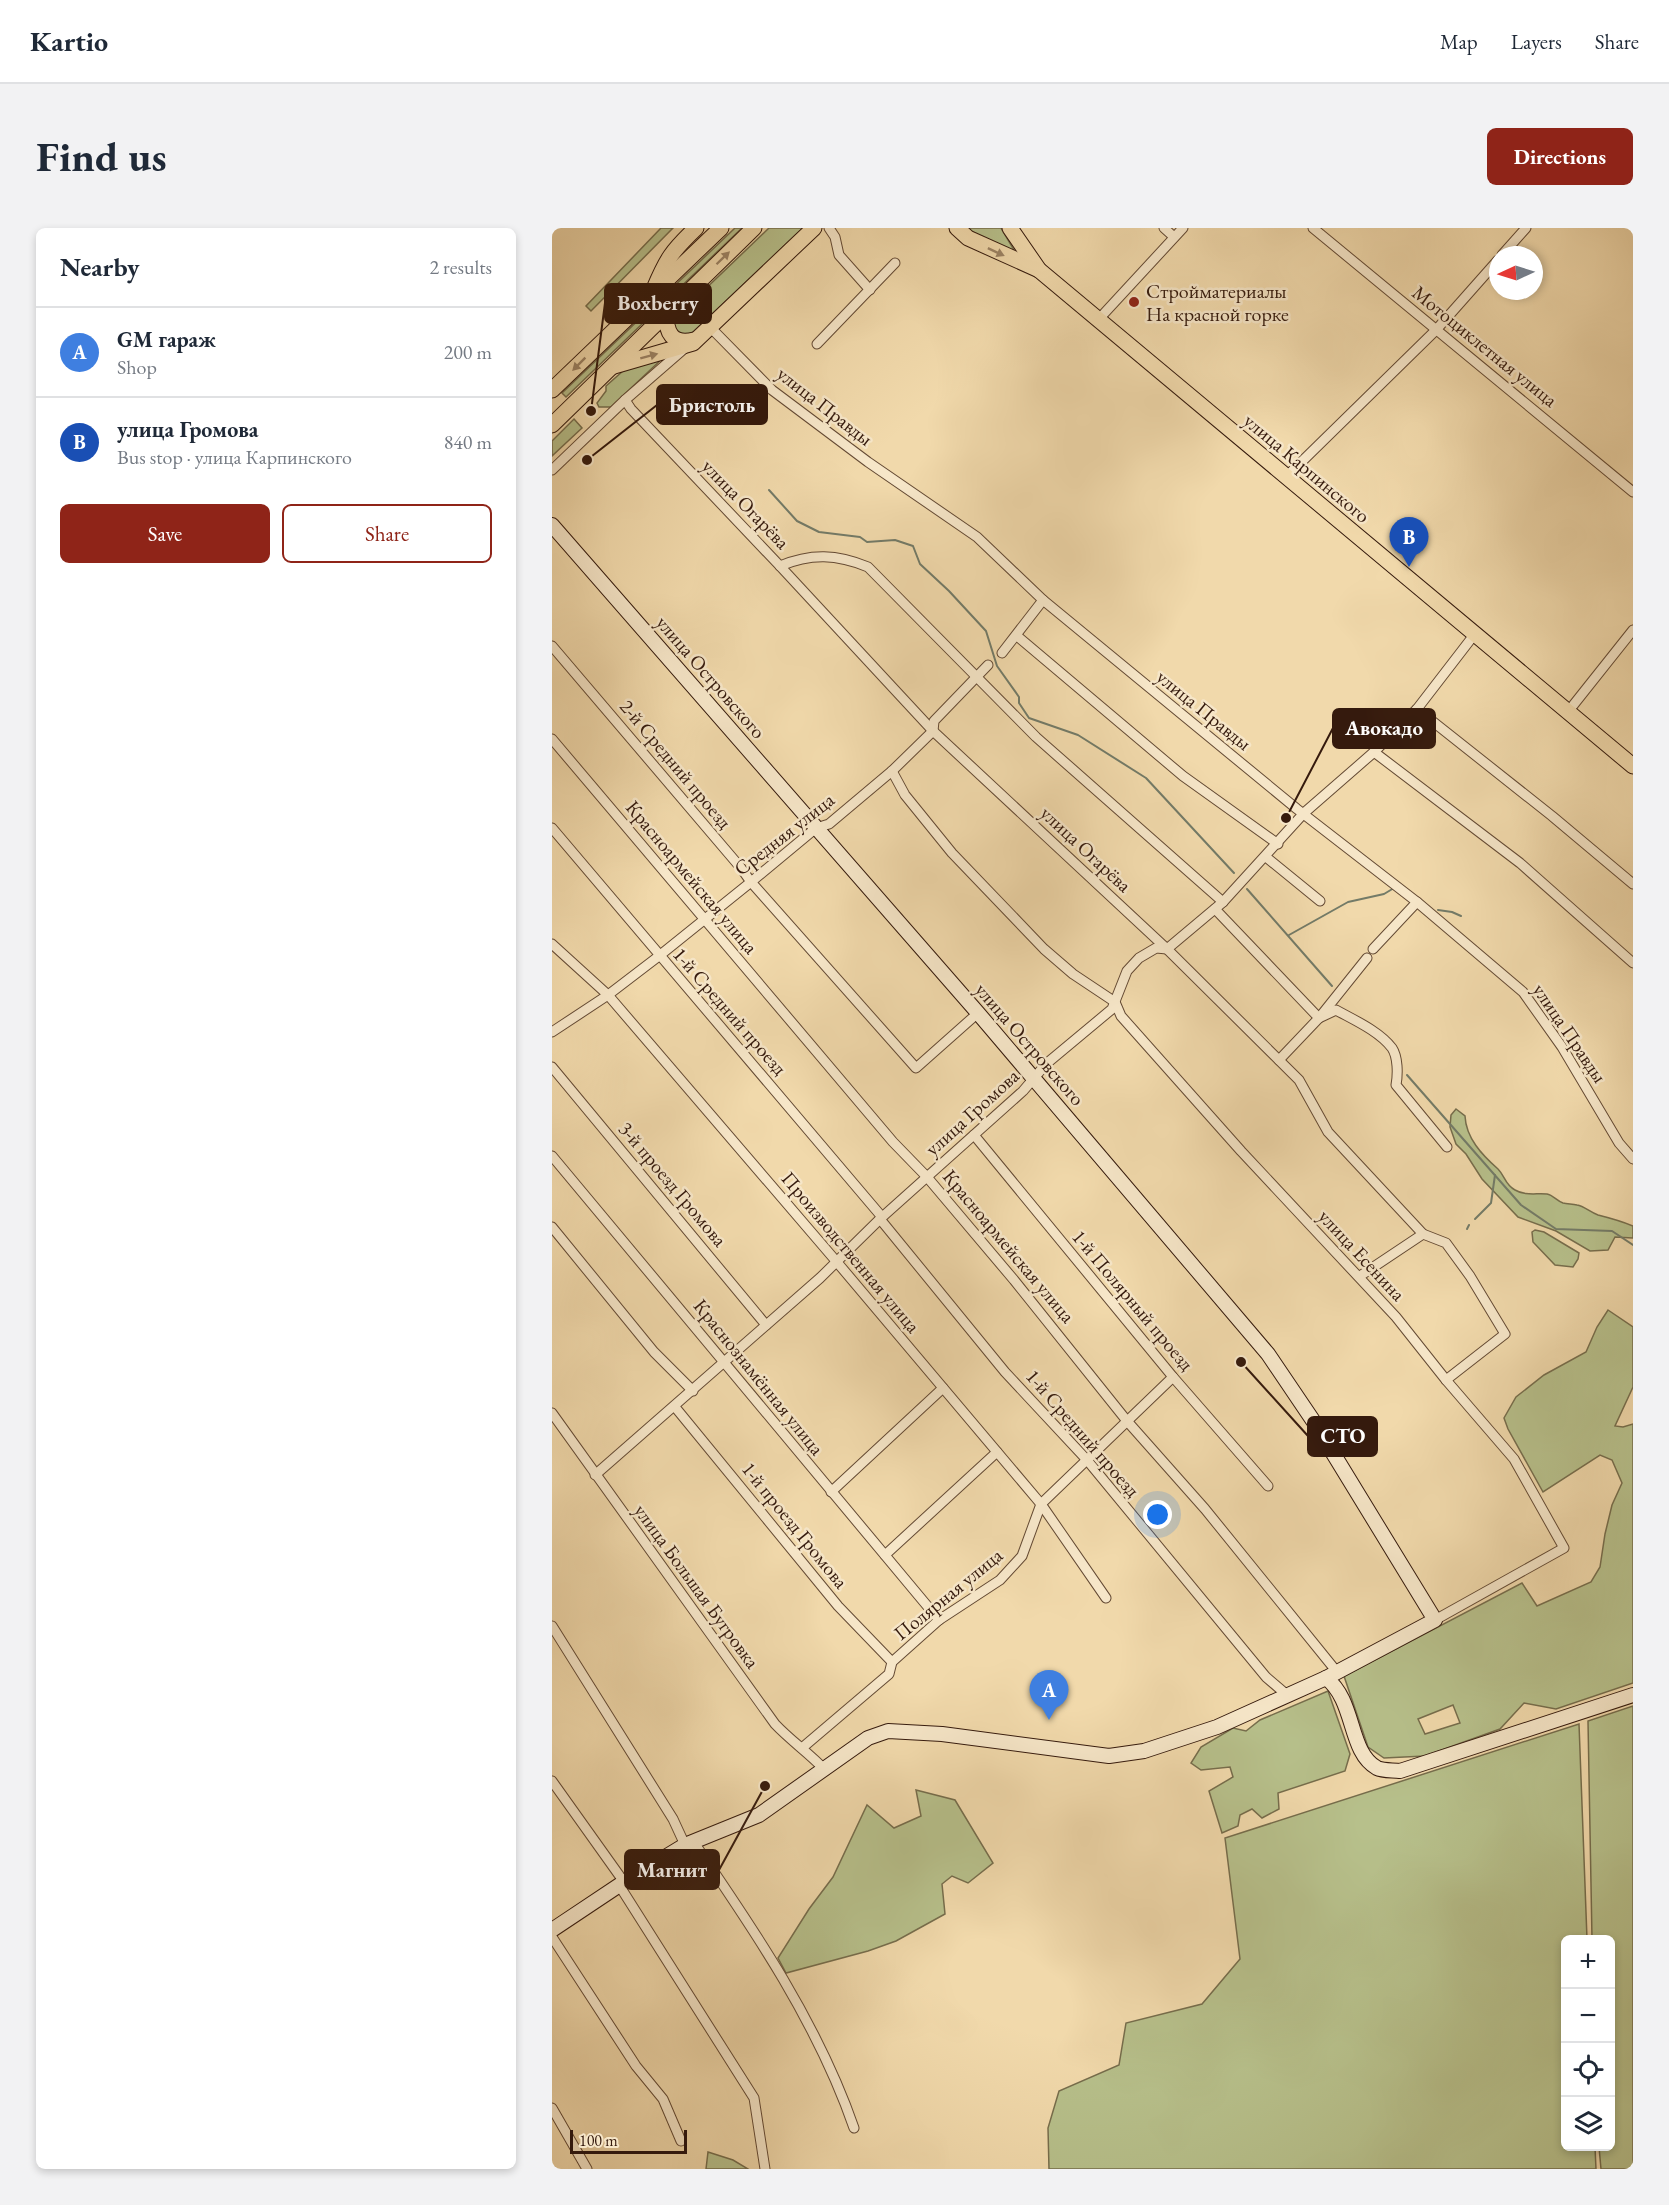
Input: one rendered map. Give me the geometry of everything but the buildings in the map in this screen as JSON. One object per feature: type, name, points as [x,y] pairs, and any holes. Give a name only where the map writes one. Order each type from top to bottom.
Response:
[{"type":"main road","points":[[652,294],[666,260],[696,228]]},
{"type":"main road","points":[[552,390],[721,228]]},
{"type":"main road","points":[[552,425],[754,228]]},
{"type":"main road","points":[[611,367],[692,343],[814,228]]},
{"type":"main road","name":"улица Карпинского","points":[[957,228],[968,238],[1039,270]]},
{"type":"main road","name":"улица Карпинского","points":[[1010,228],[1039,270],[1633,766]]},
{"type":"main road","points":[[666,313],[667,329],[670,335],[683,342],[692,343]]},
{"type":"street","points":[[829,228],[835,237],[839,255],[870,290]]},
{"type":"street","points":[[1164,228],[1174,237]]},
{"type":"street","points":[[1098,320],[1183,228]]},
{"type":"street","name":"Мотоциклетная улица","points":[[1313,228],[1633,492]]},
{"type":"street","points":[[1510,246],[1526,228]]},
{"type":"street","points":[[816,344],[895,263]]},
{"type":"street","points":[[1286,477],[1436,330],[1489,270]]},
{"type":"street","name":"улица Правды","points":[[710,327],[772,390],[868,462],[977,537],[1043,600],[1417,902],[1523,992],[1562,1047],[1619,1143],[1633,1159]]},
{"type":"street","points":[[552,470],[625,400],[692,343]]},
{"type":"street","name":"улица Огарёва","points":[[625,400],[933,731],[1167,949],[1279,1060],[1299,1080],[1328,1132],[1424,1234],[1446,1243],[1470,1276],[1505,1334],[1446,1380]]},
{"type":"street","name":"улица Островского","points":[[552,525],[978,1012],[1268,1354],[1314,1422],[1435,1620]]},
{"type":"street","points":[[780,566],[799,558],[837,557],[868,567],[1036,737],[1223,903]]},
{"type":"street","points":[[1002,652],[1017,636],[1043,600]]},
{"type":"street","points":[[1567,713],[1633,630]]},
{"type":"street","name":"улица Громова","points":[[595,1474],[675,1407],[1035,1079],[1046,1064],[1112,1009],[1122,980],[1133,964],[1156,948],[1167,949],[1223,903],[1304,813],[1374,752],[1417,709],[1474,635]]},
{"type":"street","points":[[1017,636],[1183,776],[1278,844]]},
{"type":"street","name":"2-й Средний проезд","points":[[552,646],[752,882],[916,1068],[978,1012]]},
{"type":"street","name":"Средняя улица","points":[[552,1032],[608,995],[659,956],[816,828],[829,824],[892,771],[933,731],[934,721],[988,665]]},
{"type":"street","points":[[1417,709],[1552,816],[1633,884]]},
{"type":"street","name":"Красноармейская улица","points":[[552,739],[893,1142],[927,1176],[1058,1332],[1127,1422],[1205,1509],[1332,1675]]},
{"type":"street","points":[[1374,752],[1520,863],[1633,963]]},
{"type":"street","points":[[892,771],[905,795],[952,853],[1044,949],[1073,974],[1115,1002]]},
{"type":"street","name":"1-й Средний проезд","points":[[552,828],[881,1218],[1005,1372],[1087,1460],[1266,1677],[1287,1695]]},
{"type":"street","points":[[1266,857],[1320,901]]},
{"type":"street","points":[[1373,949],[1417,902]]},
{"type":"street","points":[[1215,909],[1319,1018]]},
{"type":"street","name":"Производственная улица","points":[[552,944],[608,995],[836,1261],[1041,1504],[1106,1598]]},
{"type":"street","points":[[1279,1060],[1319,1018],[1367,958]]},
{"type":"street","name":"улица Есенина","points":[[1115,1002],[1121,1016],[1241,1151],[1360,1276],[1514,1459],[1564,1548],[1435,1620]]},
{"type":"street","points":[[1319,1018],[1336,1010],[1380,1037],[1393,1049],[1398,1072],[1396,1085],[1447,1147]]},
{"type":"street","name":"3-й проезд Громова","points":[[552,1067],[766,1324]]},
{"type":"street","name":"1-й Полярный проезд","points":[[974,1135],[1173,1377],[1268,1486]]},
{"type":"street","name":"Краснознамённая улица","points":[[552,1156],[939,1620]]},
{"type":"street","points":[[552,1227],[654,1352],[693,1390]]},
{"type":"street","points":[[1360,1276],[1424,1234]]},
{"type":"street","name":"Полярная улица","points":[[802,1748],[889,1674],[892,1662],[939,1620],[1000,1580],[1022,1556],[1041,1504],[1173,1377]]},
{"type":"street","points":[[831,1492],[943,1388]]},
{"type":"street","name":"1-й проезд Громова","points":[[675,1407],[838,1606],[892,1662]]},
{"type":"street","name":"улица Большая Бугровка","points":[[552,1413],[775,1724],[825,1770]]},
{"type":"street","points":[[885,1555],[997,1452]]},
{"type":"street","points":[[552,1930],[621,1883],[689,1843],[759,1815],[868,1738],[888,1731],[942,1734],[1109,1756],[1144,1751],[1217,1727],[1332,1675],[1435,1620]]},
{"type":"street","points":[[552,1626],[673,1819],[783,1977],[842,2094],[854,2128]]},
{"type":"street","points":[[1332,1675],[1342,1694],[1362,1755],[1378,1769],[1400,1771],[1633,1695]]},
{"type":"street","points":[[552,1781],[621,1883],[754,2098],[765,2169]]},
{"type":"street","points":[[552,1936],[636,2066],[663,2099],[681,2141]]},
{"type":"street","points":[[552,2108],[587,2169]]},
{"type":"green space","points":[[661,228],[673,228],[591,311],[586,306]]},
{"type":"green space","points":[[735,228],[742,228],[566,397],[562,393]]},
{"type":"green space","points":[[769,228],[803,228],[690,335],[679,336],[673,323],[674,319]]},
{"type":"green space","points":[[967,228],[1001,228],[1017,255],[980,237]]},
{"type":"green space","points":[[665,356],[611,407],[599,407],[597,403],[606,391],[606,386],[623,371]]},
{"type":"green space","points":[[574,419],[582,428],[552,456],[552,441]]},
{"type":"green space","points":[[1456,1109],[1465,1116],[1468,1132],[1476,1146],[1512,1188],[1523,1193],[1547,1194],[1563,1203],[1580,1206],[1598,1215],[1633,1226],[1633,1238],[1615,1237],[1608,1250],[1590,1251],[1556,1231],[1518,1217],[1482,1179],[1466,1154],[1456,1144],[1450,1127],[1451,1115]]},
{"type":"green space","points":[[1535,1230],[1544,1232],[1579,1253],[1573,1267],[1555,1265],[1533,1242],[1532,1232]]},
{"type":"green space","points":[[1608,1310],[1633,1327],[1633,1387],[1615,1426],[1623,1427],[1633,1424],[1633,1683],[1556,1709],[1524,1703],[1500,1729],[1425,1756],[1384,1758],[1368,1747],[1344,1676],[1522,1583],[1537,1606],[1591,1582],[1600,1567],[1612,1505],[1622,1483],[1612,1460],[1600,1455],[1543,1492],[1504,1418],[1516,1397],[1544,1375],[1586,1352],[1597,1327]],"holes":[[[1453,1705],[1460,1723],[1425,1734],[1418,1719]]]},
{"type":"green space","points":[[1328,1691],[1350,1754],[1345,1771],[1278,1793],[1279,1809],[1262,1818],[1252,1809],[1240,1815],[1238,1826],[1222,1833],[1209,1791],[1233,1777],[1230,1767],[1201,1770],[1191,1763],[1201,1747],[1233,1728],[1246,1731],[1260,1720]]},
{"type":"green space","points":[[1633,1706],[1633,2169],[1601,2169],[1599,2151],[1615,2151],[1615,1935],[1592,1935],[1588,1721]]},
{"type":"green space","points":[[1579,1724],[1587,1935],[1561,1935],[1561,2151],[1595,2151],[1596,2169],[1049,2169],[1048,2128],[1059,2091],[1119,2065],[1126,2023],[1202,2004],[1240,1959],[1225,1838]]},
{"type":"green space","points":[[916,1790],[955,1800],[993,1863],[968,1883],[952,1876],[942,1884],[945,1914],[896,1941],[786,1973],[778,1958],[809,1909],[833,1877],[867,1805],[894,1828],[921,1816]]},
{"type":"green space","points":[[708,2152],[733,2160],[748,2169],[706,2169]]},
{"type":"waterway","points":[[769,490],[797,521],[819,532],[860,537],[867,542],[895,540],[913,546],[920,564],[986,631],[997,666],[1019,697],[1019,703],[1029,718],[1078,735],[1146,778],[1234,873]]},
{"type":"waterway","points":[[1289,935],[1348,902],[1384,894],[1394,888]]},
{"type":"waterway","points":[[1247,889],[1332,986]]},
{"type":"waterway","points":[[1438,910],[1461,916]]},
{"type":"waterway","points":[[1407,1075],[1521,1205],[1556,1229],[1612,1231],[1633,1245]]},
{"type":"waterway","points":[[1475,1219],[1491,1203],[1495,1175]]},
{"type":"waterway","points":[[1467,1229],[1469,1225]]},
{"type":"place","name":"Стройматериалы На красной горке","points":[[1134,302]]},
{"type":"place","name":"Boxberry","points":[[591,411]]},
{"type":"place","name":"Бристоль","points":[[587,460]]},
{"type":"place","name":"улица Громова","points":[[1409,567]]},
{"type":"place","name":"Авокадо","points":[[1286,818]]},
{"type":"place","name":"СТО","points":[[1241,1362]]},
{"type":"place","name":"GM гараж","points":[[1049,1720]]},
{"type":"place","name":"Магнит","points":[[765,1786]]}]
